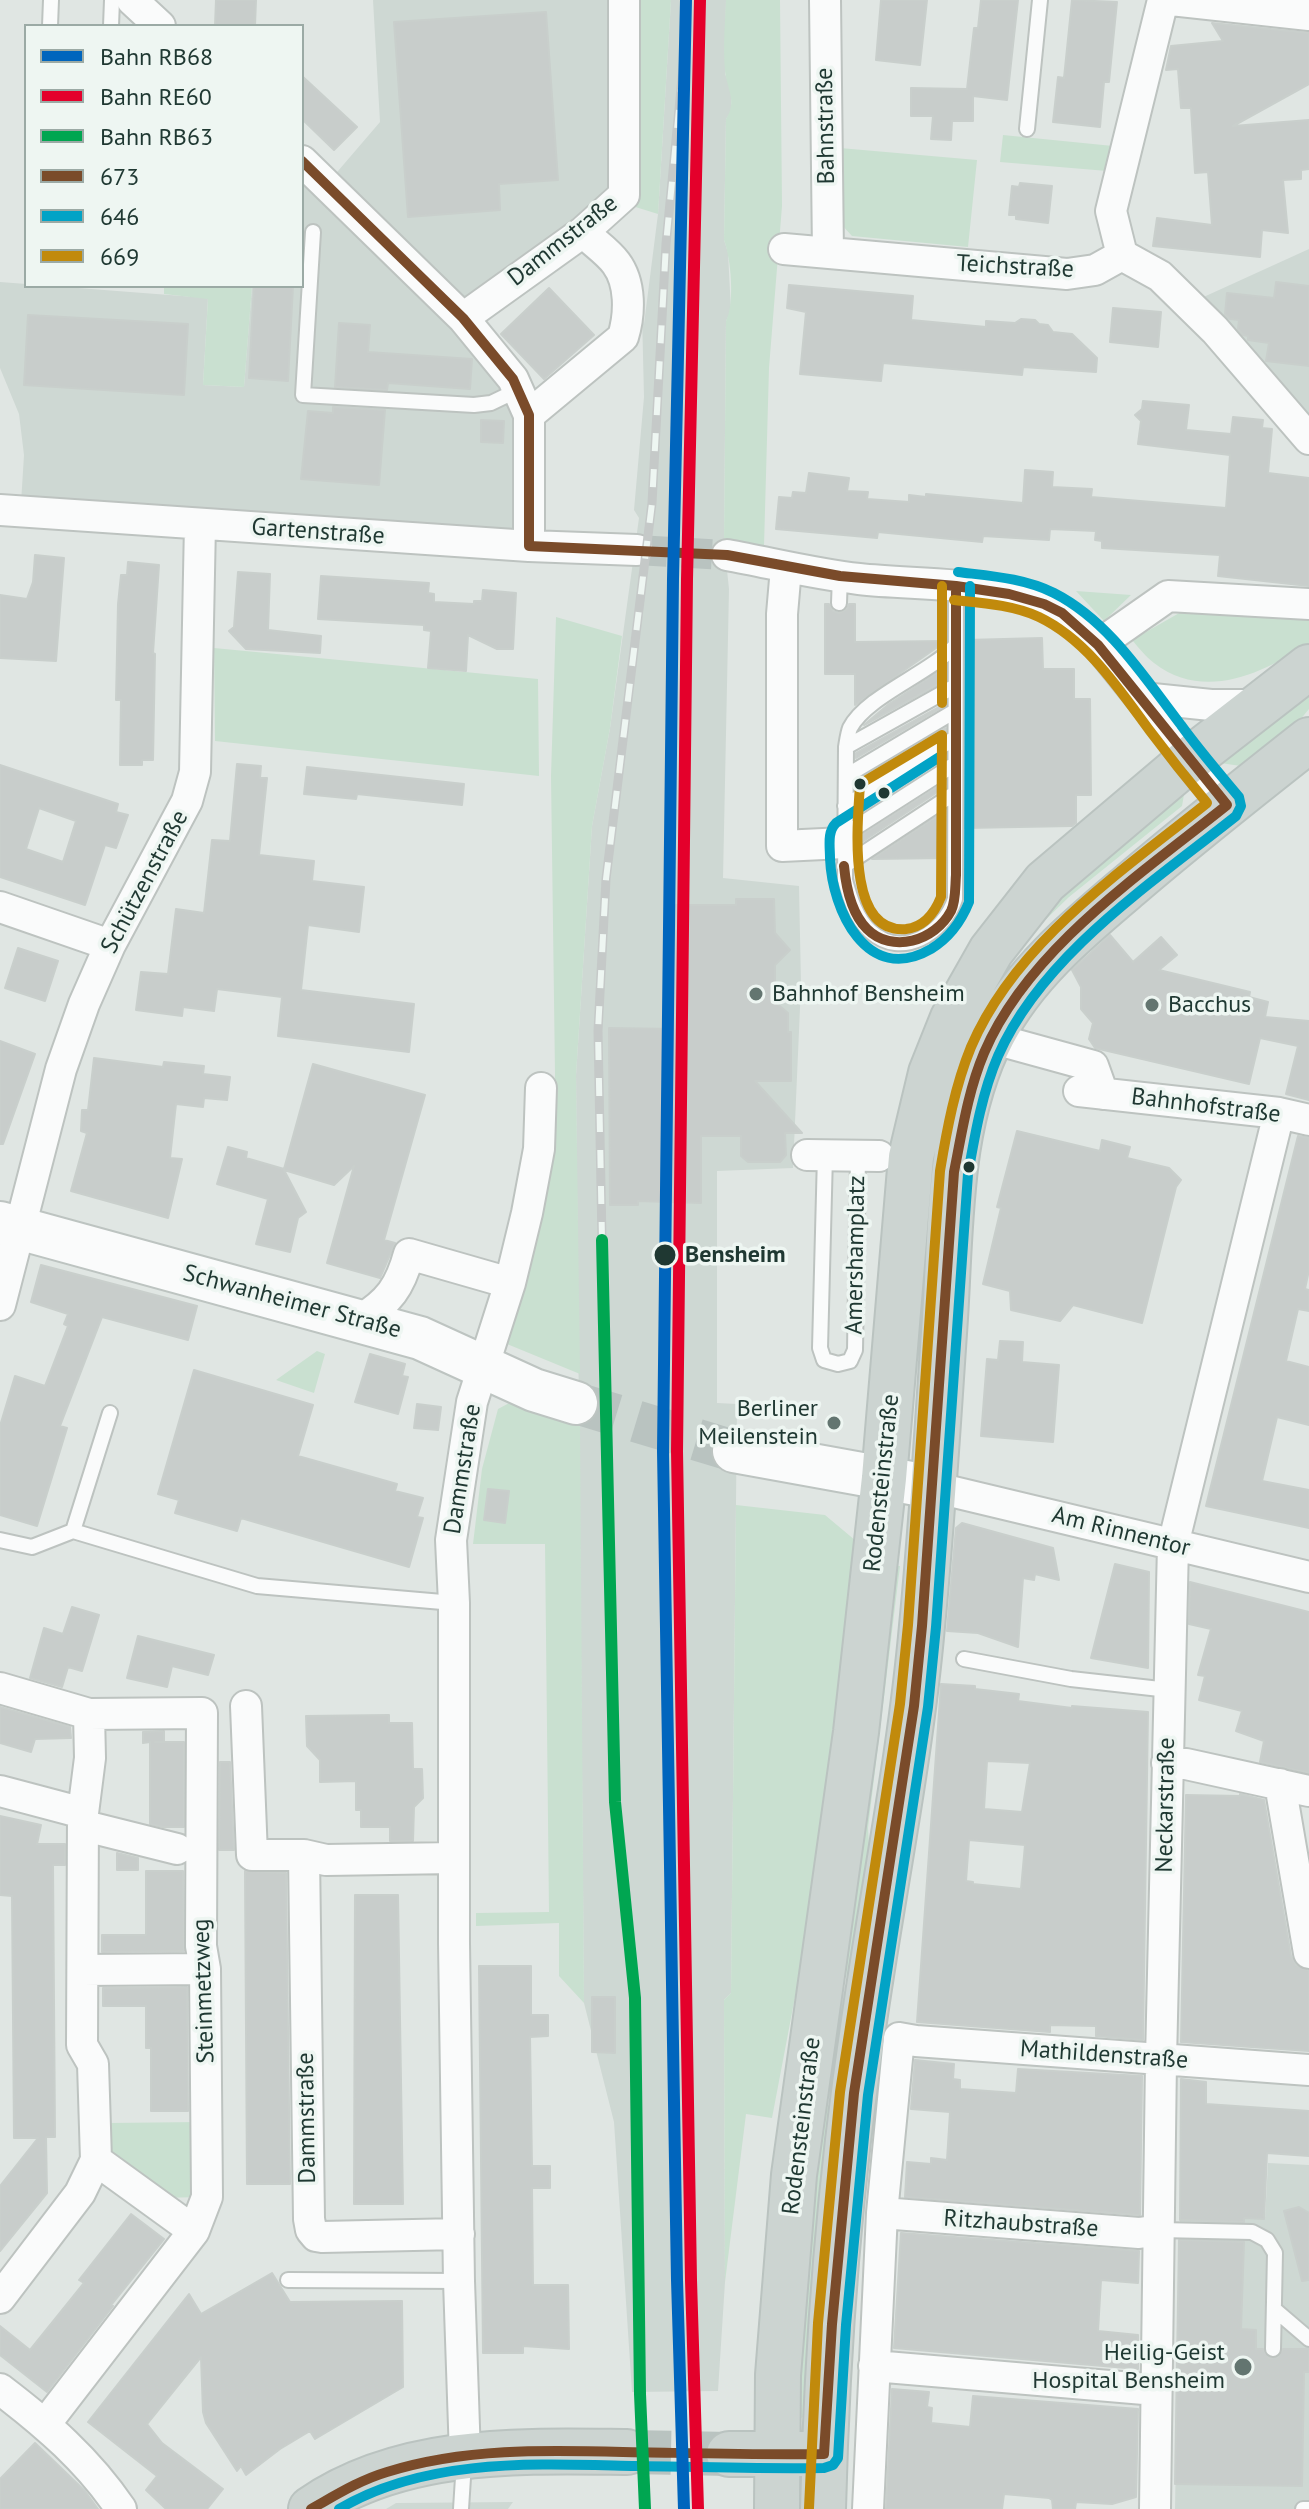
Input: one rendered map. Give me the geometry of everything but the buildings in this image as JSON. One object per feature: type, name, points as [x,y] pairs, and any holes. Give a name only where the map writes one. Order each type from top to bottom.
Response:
[{"type":"main road","name":"Rodensteinstraße","points":[[777,2509],[776,2455],[785,2276],[806,2083],[856,1732],[884,1478],[888,1156],[926,1088],[953,1018],[991,951],[1045,882],[1189,760],[1309,667]]},
{"type":"main road","name":"Rodensteinstraße","points":[[823,2509],[833,2310],[854,2093],[914,1706],[933,1487],[954,1172],[978,1072],[1008,1007],[1061,944],[1309,740]]},
{"type":"main road","name":"Schwanheimer Straße","points":[[10,1225],[420,1338],[534,1390],[576,1403]]},
{"type":"main road","points":[[734,1451],[933,1487]]},
{"type":"main road","points":[[806,2083],[825,2093],[854,2093]]},
{"type":"main road","points":[[311,2509],[355,2485],[385,2474],[465,2456],[544,2451],[627,2452]]},
{"type":"main road","points":[[729,2454],[824,2454]]},
{"type":"street","points":[[132,0],[158,24]]},
{"type":"street","name":"Dammstraße","points":[[463,318],[583,232],[624,195],[624,0]]},
{"type":"street","name":"Bahnstraße","points":[[825,0],[828,253]]},
{"type":"street","points":[[1163,0],[1111,211],[1122,255],[1160,276],[1204,319],[1309,439]]},
{"type":"street","points":[[1171,0],[1309,15]]},
{"type":"street","points":[[304,163],[463,318],[513,379],[523,402],[529,546]]},
{"type":"street","points":[[523,402],[623,337],[628,321],[625,285],[616,264],[583,232]]},
{"type":"street","name":"Teichstraße","points":[[784,249],[1067,274],[1095,270],[1122,255]]},
{"type":"street","name":"Gartenstraße","points":[[0,510],[529,546],[637,550]]},
{"type":"street","name":"Schützenstraße","points":[[0,1305],[10,1225],[84,1004],[110,945],[187,801],[195,772],[200,524]]},
{"type":"street","points":[[727,555],[786,568],[839,590],[956,586],[1009,594],[1044,604],[1076,624],[1098,645],[1227,805]]},
{"type":"street","points":[[786,568],[782,614],[782,846],[844,848]]},
{"type":"street","points":[[1098,645],[1168,596],[1309,604]]},
{"type":"street","points":[[1143,698],[1211,705],[1258,705]]},
{"type":"street","points":[[0,907],[110,945]]},
{"type":"street","name":"Bahnhofstraße","points":[[978,1072],[1093,1066],[1091,1092],[1279,1113],[1309,1120]]},
{"type":"street","name":"Dammstraße","points":[[465,2456],[459,2281],[451,1540],[472,1402],[510,1283],[527,1213],[539,1149],[541,1088]]},
{"type":"street","name":"Neckarstraße","points":[[1155,2509],[1173,1545],[1279,1113]]},
{"type":"street","name":"Amershamplatz","points":[[816,1155],[888,1156]]},
{"type":"street","points":[[360,1320],[377,1310],[401,1283],[409,1254],[510,1283]]},
{"type":"street","name":"Am Rinnentor","points":[[933,1487],[1309,1577]]},
{"type":"street","name":"Steinmetzweg","points":[[0,1688],[89,1714],[202,1713],[201,1946],[205,1969],[207,2197],[194,2231],[46,2423]]},
{"type":"street","points":[[246,1706],[252,1855],[304,1855],[326,1860],[454,1858]]},
{"type":"street","points":[[0,2298],[80,2193],[96,2160],[93,2064],[82,2045],[84,1820],[90,1758],[89,1714]]},
{"type":"street","points":[[1167,1763],[1186,1764],[1309,1791]]},
{"type":"street","points":[[1280,1784],[1309,1953]]},
{"type":"street","points":[[0,1791],[177,1849]]},
{"type":"street","name":"Dammstraße","points":[[304,1855],[311,2230],[322,2237],[459,2234]]},
{"type":"street","points":[[83,1970],[205,1969]]},
{"type":"street","name":"Mathildenstraße","points":[[882,2213],[899,2038],[1309,2070]]},
{"type":"street","points":[[96,2160],[194,2231]]},
{"type":"street","points":[[868,2509],[882,2213]]},
{"type":"street","name":"Ritzhaubstraße","points":[[882,2213],[1139,2233],[1160,2230]]},
{"type":"street","points":[[874,2366],[1156,2390]]},
{"type":"street","points":[[0,2389],[46,2423],[104,2484],[121,2509]]},
{"type":"lane","points":[[50,24],[51,0]]},
{"type":"lane","points":[[111,24],[112,0]]},
{"type":"lane","points":[[1027,129],[1040,0]]},
{"type":"lane","points":[[313,232],[303,395],[474,405],[523,402]]},
{"type":"lane","points":[[955,646],[941,661],[866,708],[850,729],[846,747],[844,848],[850,898],[858,916],[878,938],[912,943],[935,931],[951,911],[955,899],[956,586]]},
{"type":"lane","points":[[846,747],[955,686]]},
{"type":"lane","points":[[846,776],[955,711]]},
{"type":"lane","points":[[845,806],[955,738]]},
{"type":"lane","points":[[844,848],[955,764]]},
{"type":"lane","points":[[844,848],[955,793]]},
{"type":"lane","name":"Amershamplatz","points":[[816,1155],[820,1348],[824,1360],[838,1364],[850,1361],[855,1350],[888,1156]]},
{"type":"lane","points":[[73,1531],[110,1413]]},
{"type":"lane","points":[[0,1540],[32,1547],[73,1531],[257,1586],[454,1603]]},
{"type":"lane","points":[[964,1659],[1071,1679],[1169,1690]]},
{"type":"lane","points":[[1160,2230],[1252,2232],[1262,2236],[1275,2253],[1273,2349]]},
{"type":"lane","points":[[288,2280],[459,2281]]},
{"type":"lane","points":[[1274,2309],[1309,2339]]},
{"type":"lane","points":[[461,2509],[465,2456]]},
{"type":"shaded area","points":[[373,0],[634,0],[629,205],[477,319],[518,374],[544,537],[21,503],[24,455],[19,414],[0,368],[0,282],[24,284],[24,288],[78,288],[208,298],[203,385],[244,387],[252,288],[304,288],[304,180],[320,192],[380,122]]},
{"type":"shaded area","points":[[671,0],[726,0],[725,74],[731,88],[731,112],[726,119],[724,240],[728,252],[731,311],[726,321],[724,542],[729,589],[723,878],[799,886],[801,985],[793,1168],[717,1171],[717,1403],[737,1404],[731,1993],[724,2000],[725,2282],[718,2391],[632,2392],[614,2122],[584,2003],[576,1075],[592,826],[610,728],[639,518],[634,510],[644,397],[642,314],[644,324],[658,214]]},
{"type":"shaded area","points":[[1309,249],[1309,434],[1197,300]]},
{"type":"shaded area","name":"Heilig-Geist Hospital Bensheim","points":[[1268,2163],[1309,2165],[1309,2509],[1175,2509],[1180,2217],[1265,2219]]},
{"type":"shaded area","points":[[513,2502],[508,2509],[386,2509],[396,2503]]},
{"type":"green space","points":[[634,0],[671,0],[658,214],[629,205]]},
{"type":"green space","points":[[726,0],[780,0],[782,206],[769,368],[764,546],[724,542],[726,321],[731,292],[724,240],[726,119],[731,106],[724,61]]},
{"type":"green space","points":[[1003,135],[1113,146],[1107,171],[1000,162]]},
{"type":"green space","points":[[840,148],[977,160],[968,247],[852,236],[840,223]]},
{"type":"green space","points":[[164,288],[252,288],[244,387],[203,385],[208,299],[164,294]]},
{"type":"green space","points":[[1076,591],[1131,595],[1104,621]]},
{"type":"green space","points":[[1181,612],[1309,620],[1309,643],[1253,673],[1213,682],[1193,681],[1173,675],[1154,663],[1132,640]]},
{"type":"green space","points":[[556,617],[622,636],[610,728],[592,826],[576,1075],[580,1374],[507,1344],[543,1216],[553,1152],[555,1074],[551,776]]},
{"type":"green space","points":[[214,648],[538,679],[539,776],[215,741]]},
{"type":"green space","points":[[1309,686],[1309,709],[1280,744],[1241,766],[1220,763]]},
{"type":"green space","points":[[1185,789],[1182,806],[1069,897],[1039,926],[1029,931],[1043,904]]},
{"type":"green space","points":[[317,1351],[325,1354],[314,1393],[276,1380]]},
{"type":"green space","points":[[515,1400],[580,1424],[584,2003],[559,1976],[559,1923],[476,1926],[476,1913],[549,1912],[545,1544],[473,1544],[482,1469],[498,1409]]},
{"type":"green space","points":[[736,1505],[825,1515],[862,1546],[844,1739],[772,2118],[746,2114],[725,2282],[724,2000],[731,1993]]},
{"type":"green space","points":[[893,1566],[900,1566],[868,1828],[871,1877],[836,2081],[833,2072],[847,1980],[842,1934]]},
{"type":"green space","points":[[826,2104],[836,2109],[813,2399],[802,2418],[794,2417],[797,2300]]},
{"type":"green space","points":[[200,2122],[201,2197],[160,2198],[107,2156],[108,2123]]},
{"type":"tunnel","points":[[637,550],[727,555]]},
{"type":"tunnel","points":[[576,1403],[734,1451]]},
{"type":"tunnel","points":[[627,2452],[729,2454]]},
{"type":"railway","points":[[602,1240],[598,1031],[606,879],[652,503],[666,244],[685,47]]},
{"type":"rail line","name":"RB68","points":[[684,2509],[677,2280],[663,1451],[673,579],[686,0]]},
{"type":"rail line","name":"RE60","points":[[698,2509],[691,2280],[677,1451],[687,579],[700,0]]},
{"type":"rail line","name":"RB63","points":[[602,1240],[615,1802],[635,1998],[640,2394],[645,2509]]},
{"type":"transit line","name":"673","points":[[304,163],[463,318],[513,379],[529,415],[529,546]]},
{"type":"transit line","name":"673","points":[[311,2509],[377,2475],[445,2458],[504,2452],[564,2451],[824,2454],[832,2324],[854,2093],[914,1706],[954,1172],[970,1097],[984,1053],[1004,1015],[1028,980],[1058,947],[1124,886],[1227,805],[1098,645],[1062,613],[1044,604],[1009,594],[840,576],[727,555],[529,546]]},
{"type":"transit line","name":"646","points":[[339,2509],[373,2492],[409,2480],[483,2467],[824,2468],[833,2465],[838,2458],[846,2325],[868,2095],[928,1707],[968,1174],[980,1114],[998,1056],[1017,1019],[1042,985],[1102,923],[1236,816],[1241,806],[1239,797],[1139,670],[1092,619],[1043,588],[1007,578],[958,572]]},
{"type":"transit line","name":"669","points":[[942,586],[942,703]]},
{"type":"transit line","name":"673","points":[[844,866],[853,908],[862,923],[877,937],[888,941],[912,941],[935,930],[953,907],[956,875],[956,586]]},
{"type":"transit line","name":"646","points":[[941,756],[836,823],[830,835],[832,878],[846,919],[857,937],[871,950],[888,958],[908,958],[937,945],[954,929],[969,902],[970,586]]},
{"type":"transit line","name":"669","points":[[809,2508],[818,2323],[840,2092],[900,1704],[940,1171],[952,1108],[971,1047],[991,1009],[1015,974],[1043,942],[1106,883],[1207,803],[1114,683],[1072,639],[1029,613],[997,605],[954,600]]},
{"type":"transit line","name":"669","points":[[942,735],[941,897],[932,913],[918,925],[906,929],[886,926],[873,914],[864,895],[859,872],[860,784],[942,735]]},
{"type":"place","name":"Bahnhof Bensheim","points":[[756,994]]},
{"type":"place","name":"Bacchus","points":[[1152,1005]]},
{"type":"place","name":"Bensheim","points":[[665,1255]]},
{"type":"place","name":"Berliner Meilenstein","points":[[834,1423]]},
{"type":"place","name":"Heilig-Geist Hospital Bensheim","points":[[1243,2367]]}]
